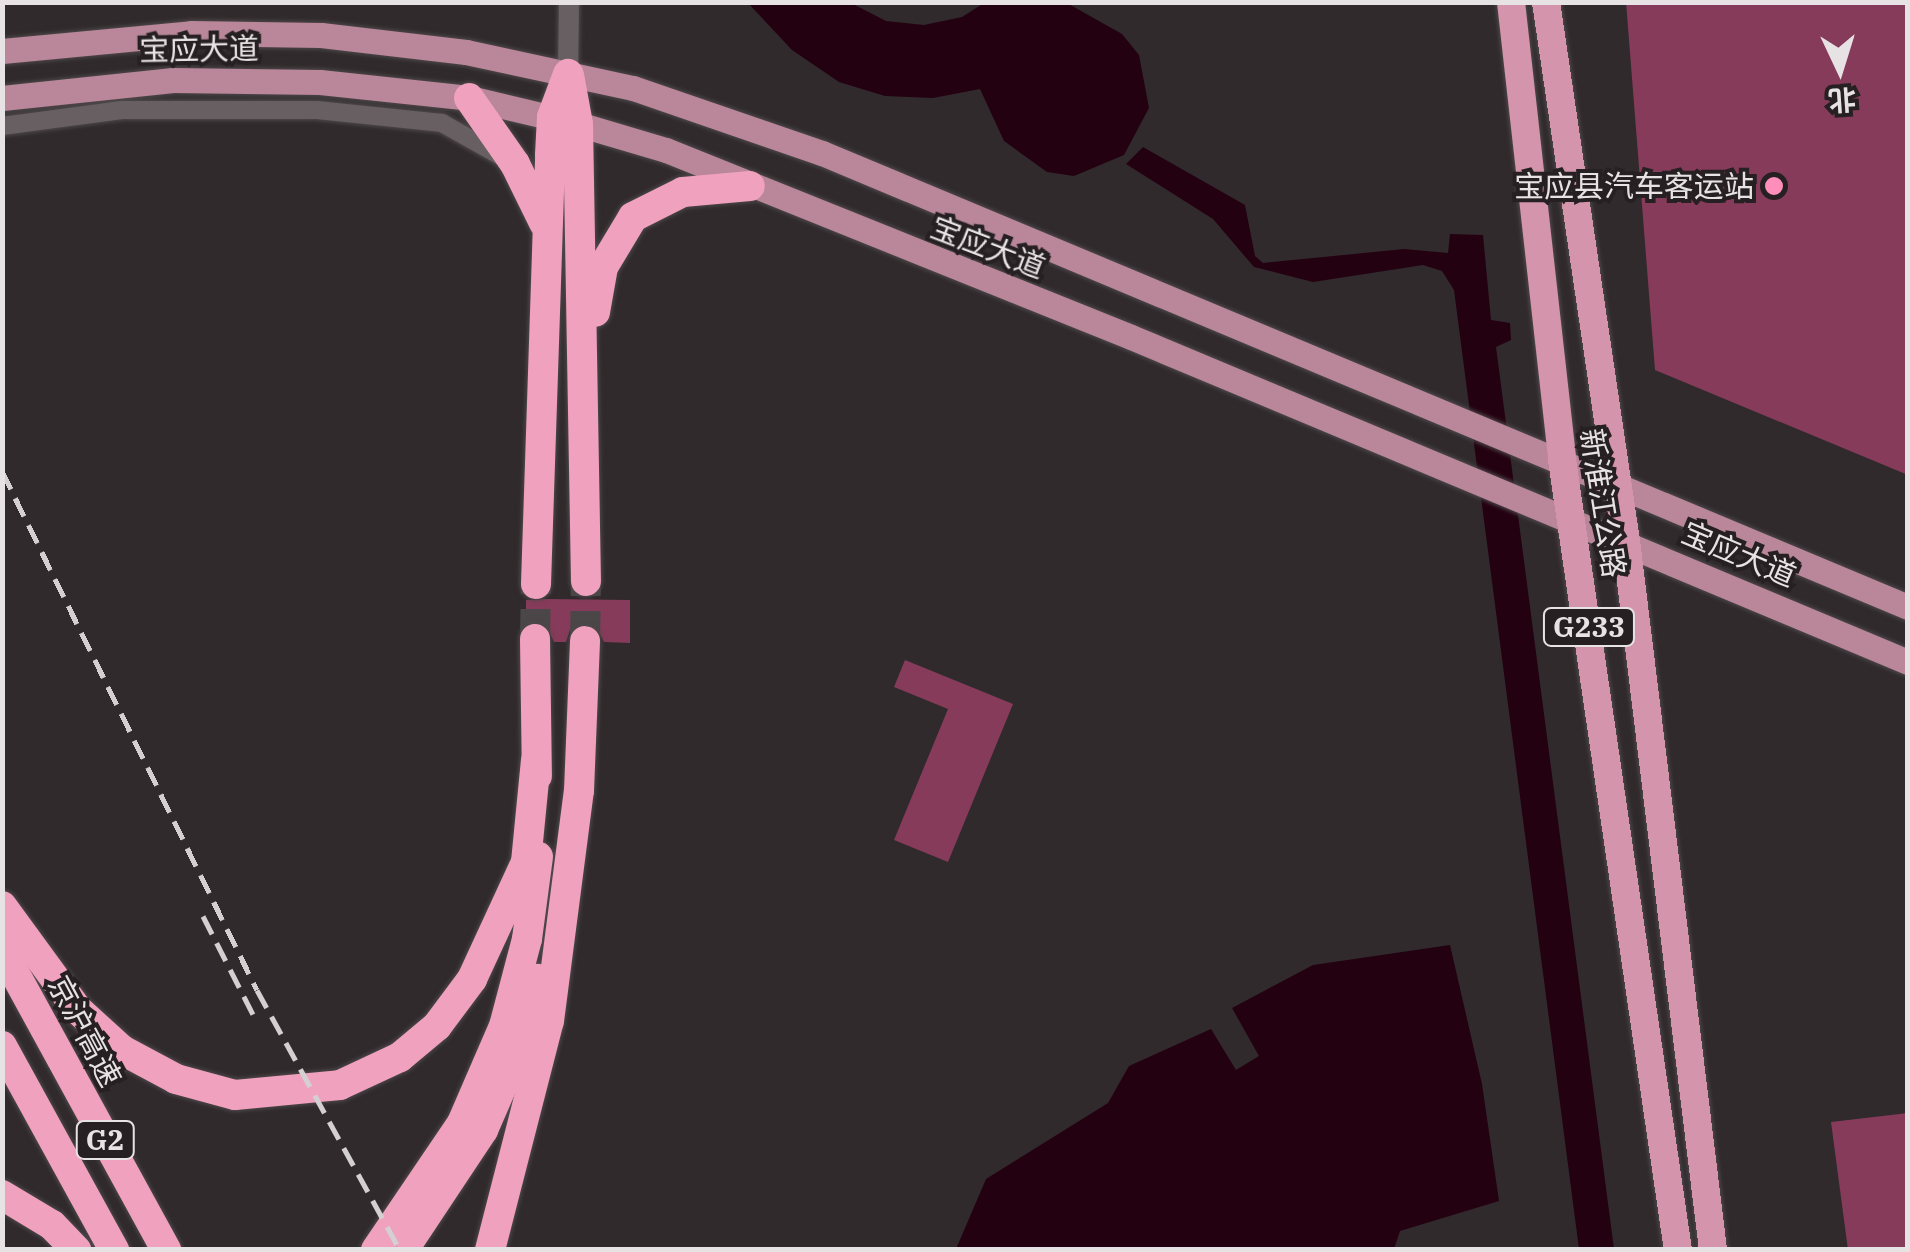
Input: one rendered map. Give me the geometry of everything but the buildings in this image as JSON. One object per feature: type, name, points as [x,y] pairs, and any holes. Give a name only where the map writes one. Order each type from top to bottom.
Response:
[{"type":"highway","name":"新淮江公路","points":[[1510,2],[1562,460],[1574,519],[1678,1250]]},
{"type":"highway","name":"新淮江公路","points":[[1546,2],[1614,485],[1626,541],[1713,1250]]},
{"type":"highway","points":[[536,584],[547,231],[565,121],[568,74]]},
{"type":"highway","points":[[468,98],[516,164],[547,231]]},
{"type":"highway","points":[[565,121],[582,374],[586,582]]},
{"type":"highway","points":[[582,374],[603,267],[634,217],[683,192],[750,186]]},
{"type":"highway","points":[[406,1234],[462,1123],[504,1026],[527,939],[537,861],[535,639]]},
{"type":"highway","points":[[490,1250],[549,1022],[562,889],[578,791],[586,641]]},
{"type":"highway","points":[[2,906],[77,1009],[122,1050],[176,1080],[235,1095],[340,1085],[400,1057],[437,1026],[472,978],[526,862],[536,760]]},
{"type":"highway","points":[[376,1250],[406,1234],[482,1130],[522,1038],[562,889]]},
{"type":"highway","name":"京沪高速","points":[[2,950],[166,1250]]},
{"type":"highway","name":"G2","points":[[2,1046],[114,1250]]},
{"type":"highway","points":[[2,1194],[52,1225],[76,1250]]},
{"type":"main road","name":"宝应大道","points":[[2,51],[191,32],[320,34],[466,52],[568,74],[717,114],[1562,460],[1908,607]]},
{"type":"main road","name":"宝应大道","points":[[2,98],[92,85],[264,79],[468,98],[565,121],[750,186],[1476,483],[1574,519],[1908,662]]},
{"type":"street","points":[[568,74],[569,2]]},
{"type":"street","points":[[2,126],[122,110],[317,110],[442,123],[516,164]]},
{"type":"shaded area","points":[[748,3],[851,3],[886,21],[924,25],[962,17],[984,3],[1067,3],[1122,34],[1139,55],[1149,108],[1124,155],[1074,176],[1047,172],[1004,141],[980,89],[933,98],[885,96],[839,82],[792,50]]},
{"type":"shaded area","points":[[1143,147],[1245,205],[1255,256],[1263,263],[1404,249],[1448,253],[1450,234],[1483,235],[1491,320],[1510,323],[1511,340],[1496,347],[1614,1249],[1579,1249],[1454,290],[1442,271],[1423,265],[1313,282],[1254,267],[1213,219],[1126,164]]},
{"type":"shaded area","points":[[1450,945],[1482,1084],[1499,1201],[1400,1231],[1394,1249],[956,1249],[986,1179],[1108,1103],[1129,1066],[1211,1029],[1236,1070],[1259,1056],[1232,1008],[1313,965]]},
{"type":"tunnel","points":[[585,641],[586,581]]},
{"type":"tunnel","points":[[535,639],[536,584]]},
{"type":"railway","points":[[2,471],[257,990],[400,1250]]},
{"type":"railway","points":[[203,916],[253,1014]]},
{"type":"place","name":"宝应县汽车客运站","points":[[1774,186]]}]
